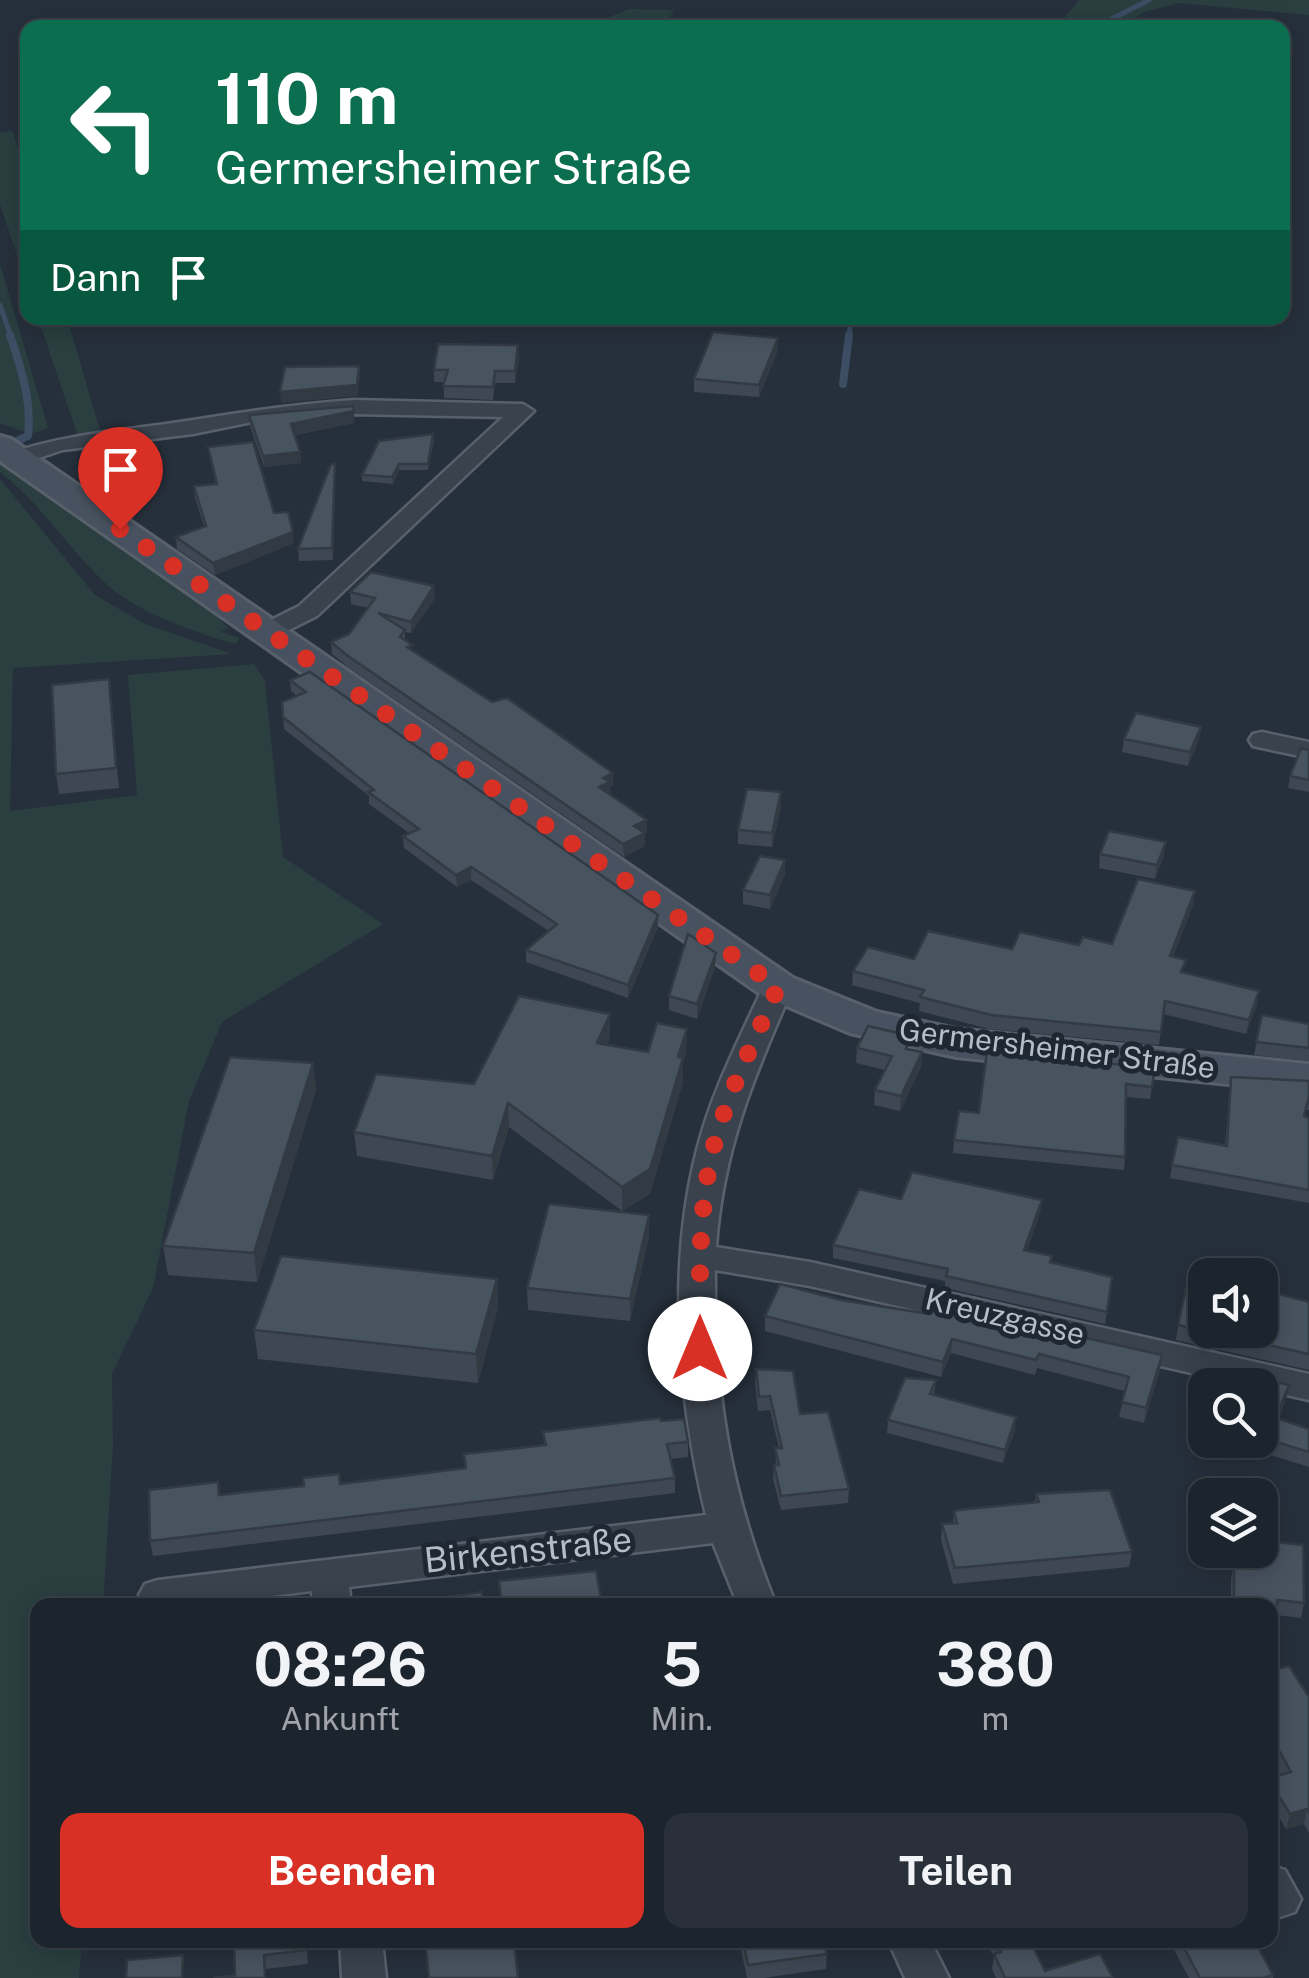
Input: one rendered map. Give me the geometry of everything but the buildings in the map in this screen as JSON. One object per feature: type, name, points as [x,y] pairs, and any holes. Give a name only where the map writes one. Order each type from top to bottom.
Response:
[{"type":"street","name":"Germersheimer Straße","points":[[10,453],[257,414],[354,407],[523,411],[308,611],[268,631]]},
{"type":"street","name":"Germersheimer Straße","points":[[10,453],[778,987],[865,1023],[956,1043],[1309,1078]]},
{"type":"street","points":[[1262,740],[1309,750]]},
{"type":"street","points":[[753,1598],[726,1527],[709,1444],[700,1349],[700,1256],[708,1169],[738,1078],[778,987]]},
{"type":"street","name":"Kreuzgasse","points":[[700,1256],[810,1274],[1309,1387]]},
{"type":"street","name":"Birkenstraße","points":[[158,1594],[330,1589],[726,1527]]},
{"type":"street","points":[[362,1948],[364,1978]]},
{"type":"street","points":[[913,1948],[927,1978]]},
{"type":"green space","points":[[1079,0],[1309,0],[1309,15],[1179,3],[1144,12],[1132,20],[1063,20]]},
{"type":"green space","points":[[629,9],[674,10],[668,20],[602,20]]},
{"type":"green space","points":[[13,131],[20,156],[20,265],[0,204],[0,132]]},
{"type":"green space","points":[[0,264],[48,428],[30,434],[0,423]]},
{"type":"green space","points":[[40,325],[69,325],[102,437],[79,439]]},
{"type":"green space","points":[[0,461],[207,607],[228,628],[221,632],[239,638],[236,644],[165,620],[115,591],[0,472]]},
{"type":"green space","points":[[0,479],[95,595],[145,624],[232,654],[13,668],[10,811],[137,795],[128,675],[254,664],[265,681],[283,857],[383,924],[222,1022],[189,1101],[153,1288],[112,1374],[113,1445],[103,1598],[30,1598],[30,1948],[81,1948],[79,1978],[0,1978]]},
{"type":"waterway","points":[[1110,20],[1149,0]]},
{"type":"waterway","points":[[0,305],[11,337]]},
{"type":"waterway","points":[[849,337],[850,325]]},
{"type":"waterway","points":[[0,448],[28,436],[27,397],[10,335]]},
{"type":"waterway","points":[[843,384],[849,335]]},
{"type":"route","points":[[120,529],[778,987],[738,1078],[708,1169],[700,1256],[700,1349]]}]
